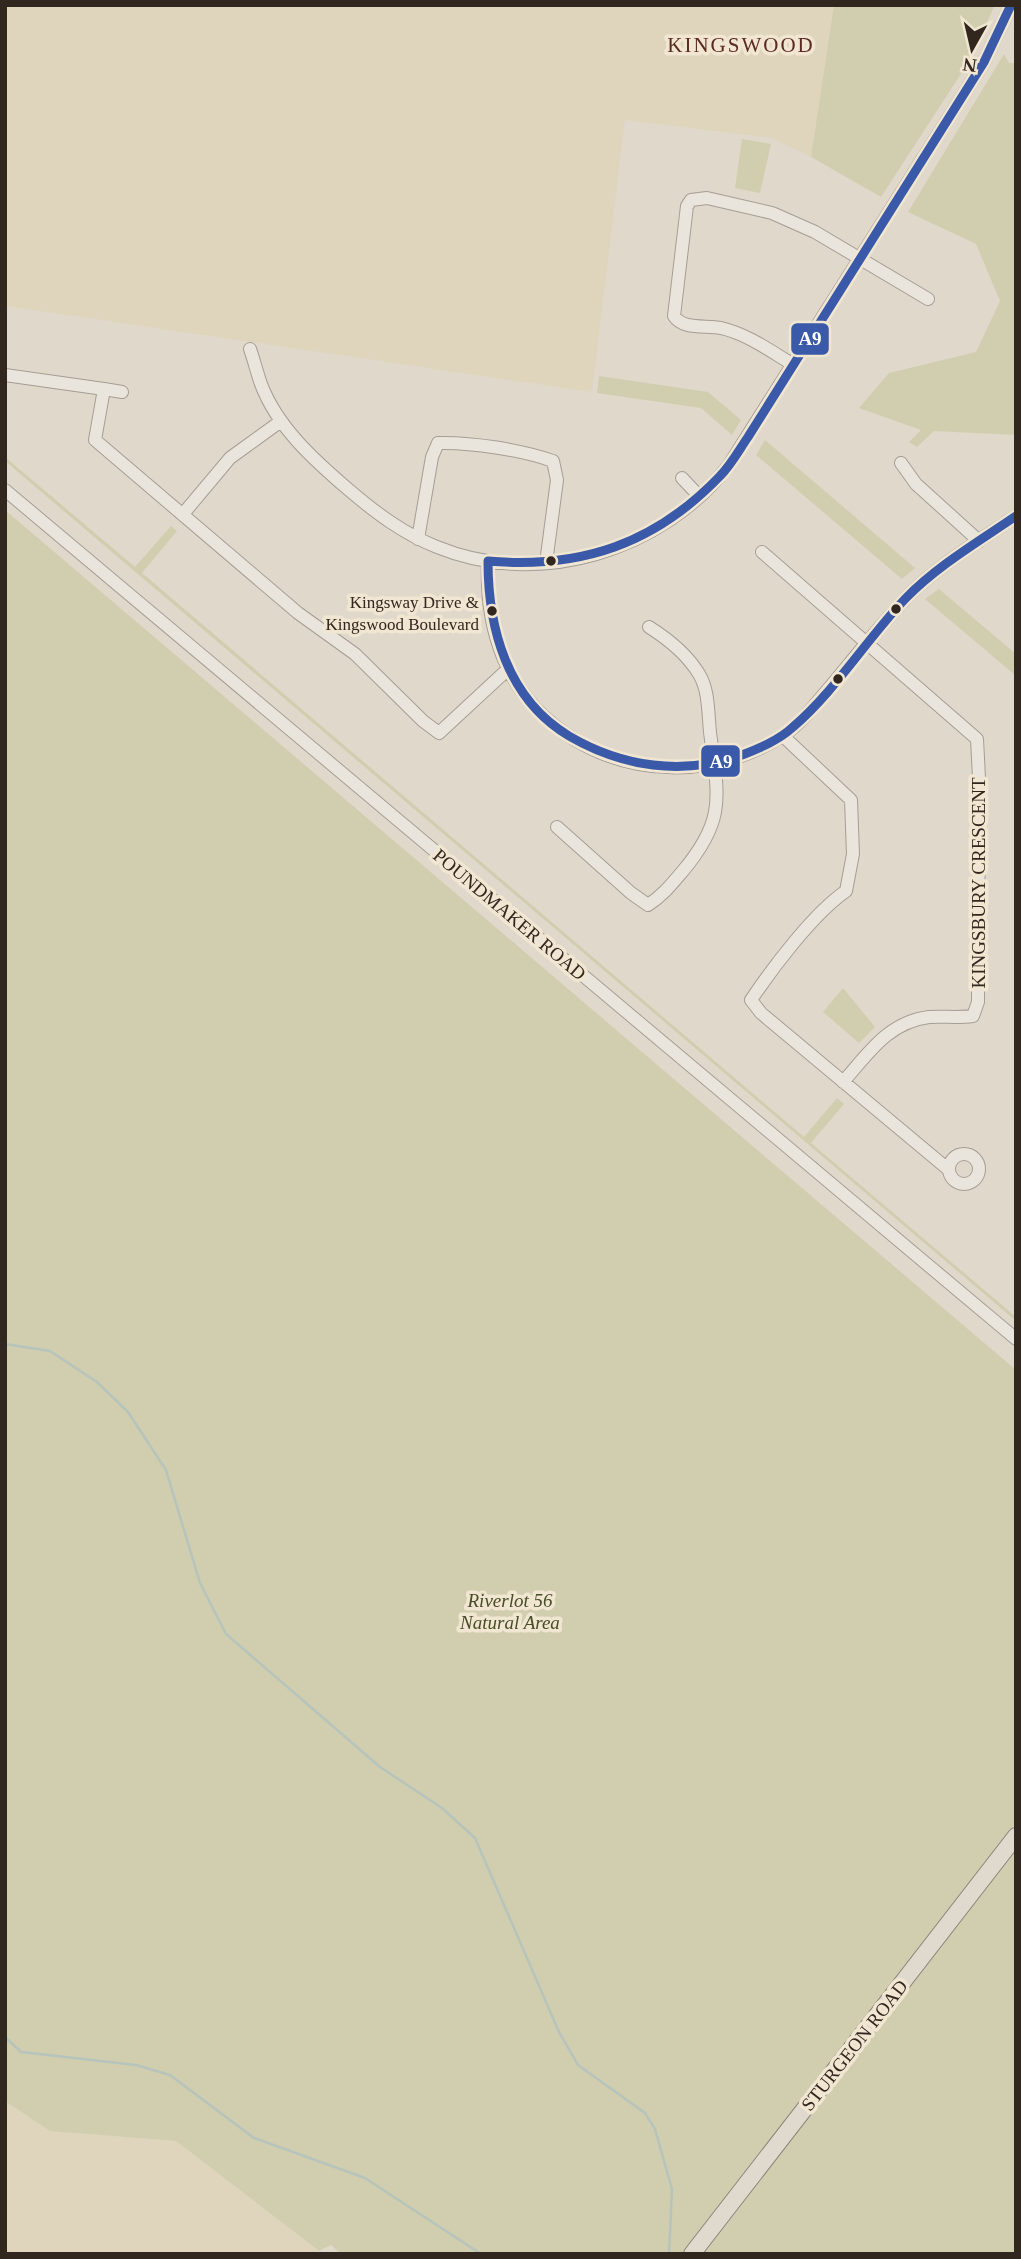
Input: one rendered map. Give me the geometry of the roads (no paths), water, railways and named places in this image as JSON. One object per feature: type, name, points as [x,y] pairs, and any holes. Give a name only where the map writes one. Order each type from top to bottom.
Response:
[{"type":"main road","name":"STURGEON ROAD","points":[[692,2254],[1016,1836]]},
{"type":"street","points":[[250,348],[261,385],[281,421],[327,471],[371,509],[418,538],[449,551],[488,561],[546,563],[591,556],[618,548],[677,516],[729,465],[984,62],[1011,5]]},
{"type":"street","points":[[792,364],[744,335],[720,328],[685,325],[678,322],[674,316],[687,206],[691,200],[707,198],[772,213],[814,232],[928,299]]},
{"type":"street","points":[[5,375],[122,392]]},
{"type":"street","points":[[104,389],[95,440],[298,613],[355,654],[423,721],[439,733],[507,670]]},
{"type":"street","points":[[183,514],[230,458],[281,421]]},
{"type":"street","points":[[418,538],[432,457],[438,443],[538,456],[553,461],[557,480],[546,563]]},
{"type":"street","points":[[901,463],[916,484],[979,541]]},
{"type":"street","points":[[682,478],[699,496]]},
{"type":"street","name":"POUNDMAKER ROAD","points":[[5,489],[1016,1339]]},
{"type":"street","points":[[488,561],[492,623],[507,670],[525,697],[547,720],[594,750],[648,766],[679,769],[715,764],[745,754],[783,736],[810,710],[907,597],[1016,516]]},
{"type":"street","points":[[762,551],[866,644]]},
{"type":"street","points":[[557,827],[621,885],[648,905],[661,897],[707,840],[716,809],[715,764],[706,695],[701,677],[690,661],[666,637],[649,627]]},
{"type":"street","name":"KINGSBURY CRESCENT","points":[[843,1082],[881,1038],[896,1027],[929,1017],[973,1016],[978,1002],[977,739],[866,644]]},
{"type":"street","points":[[783,736],[851,800],[853,854],[846,891],[827,906],[764,979],[751,1000],[761,1013],[948,1170]]},
{"type":"waterway","points":[[5,1344],[50,1351],[97,1382],[128,1412],[166,1470],[200,1583],[226,1634],[380,1767],[442,1808],[475,1838],[559,2032],[578,2065],[645,2113],[655,2129],[672,2189],[669,2254]]},
{"type":"waterway","points":[[5,2037],[21,2052],[136,2065],[170,2075],[254,2138],[365,2178],[481,2254]]},
{"type":"place","name":"Kingsway Drive & Kingswood Boulevard","points":[[492,611]]},
{"type":"district","name":"KINGSWOOD","points":[[741,45]]},
{"type":"park label","name":"Riverlot 56 Natural Area","points":[[510,1611]]}]
